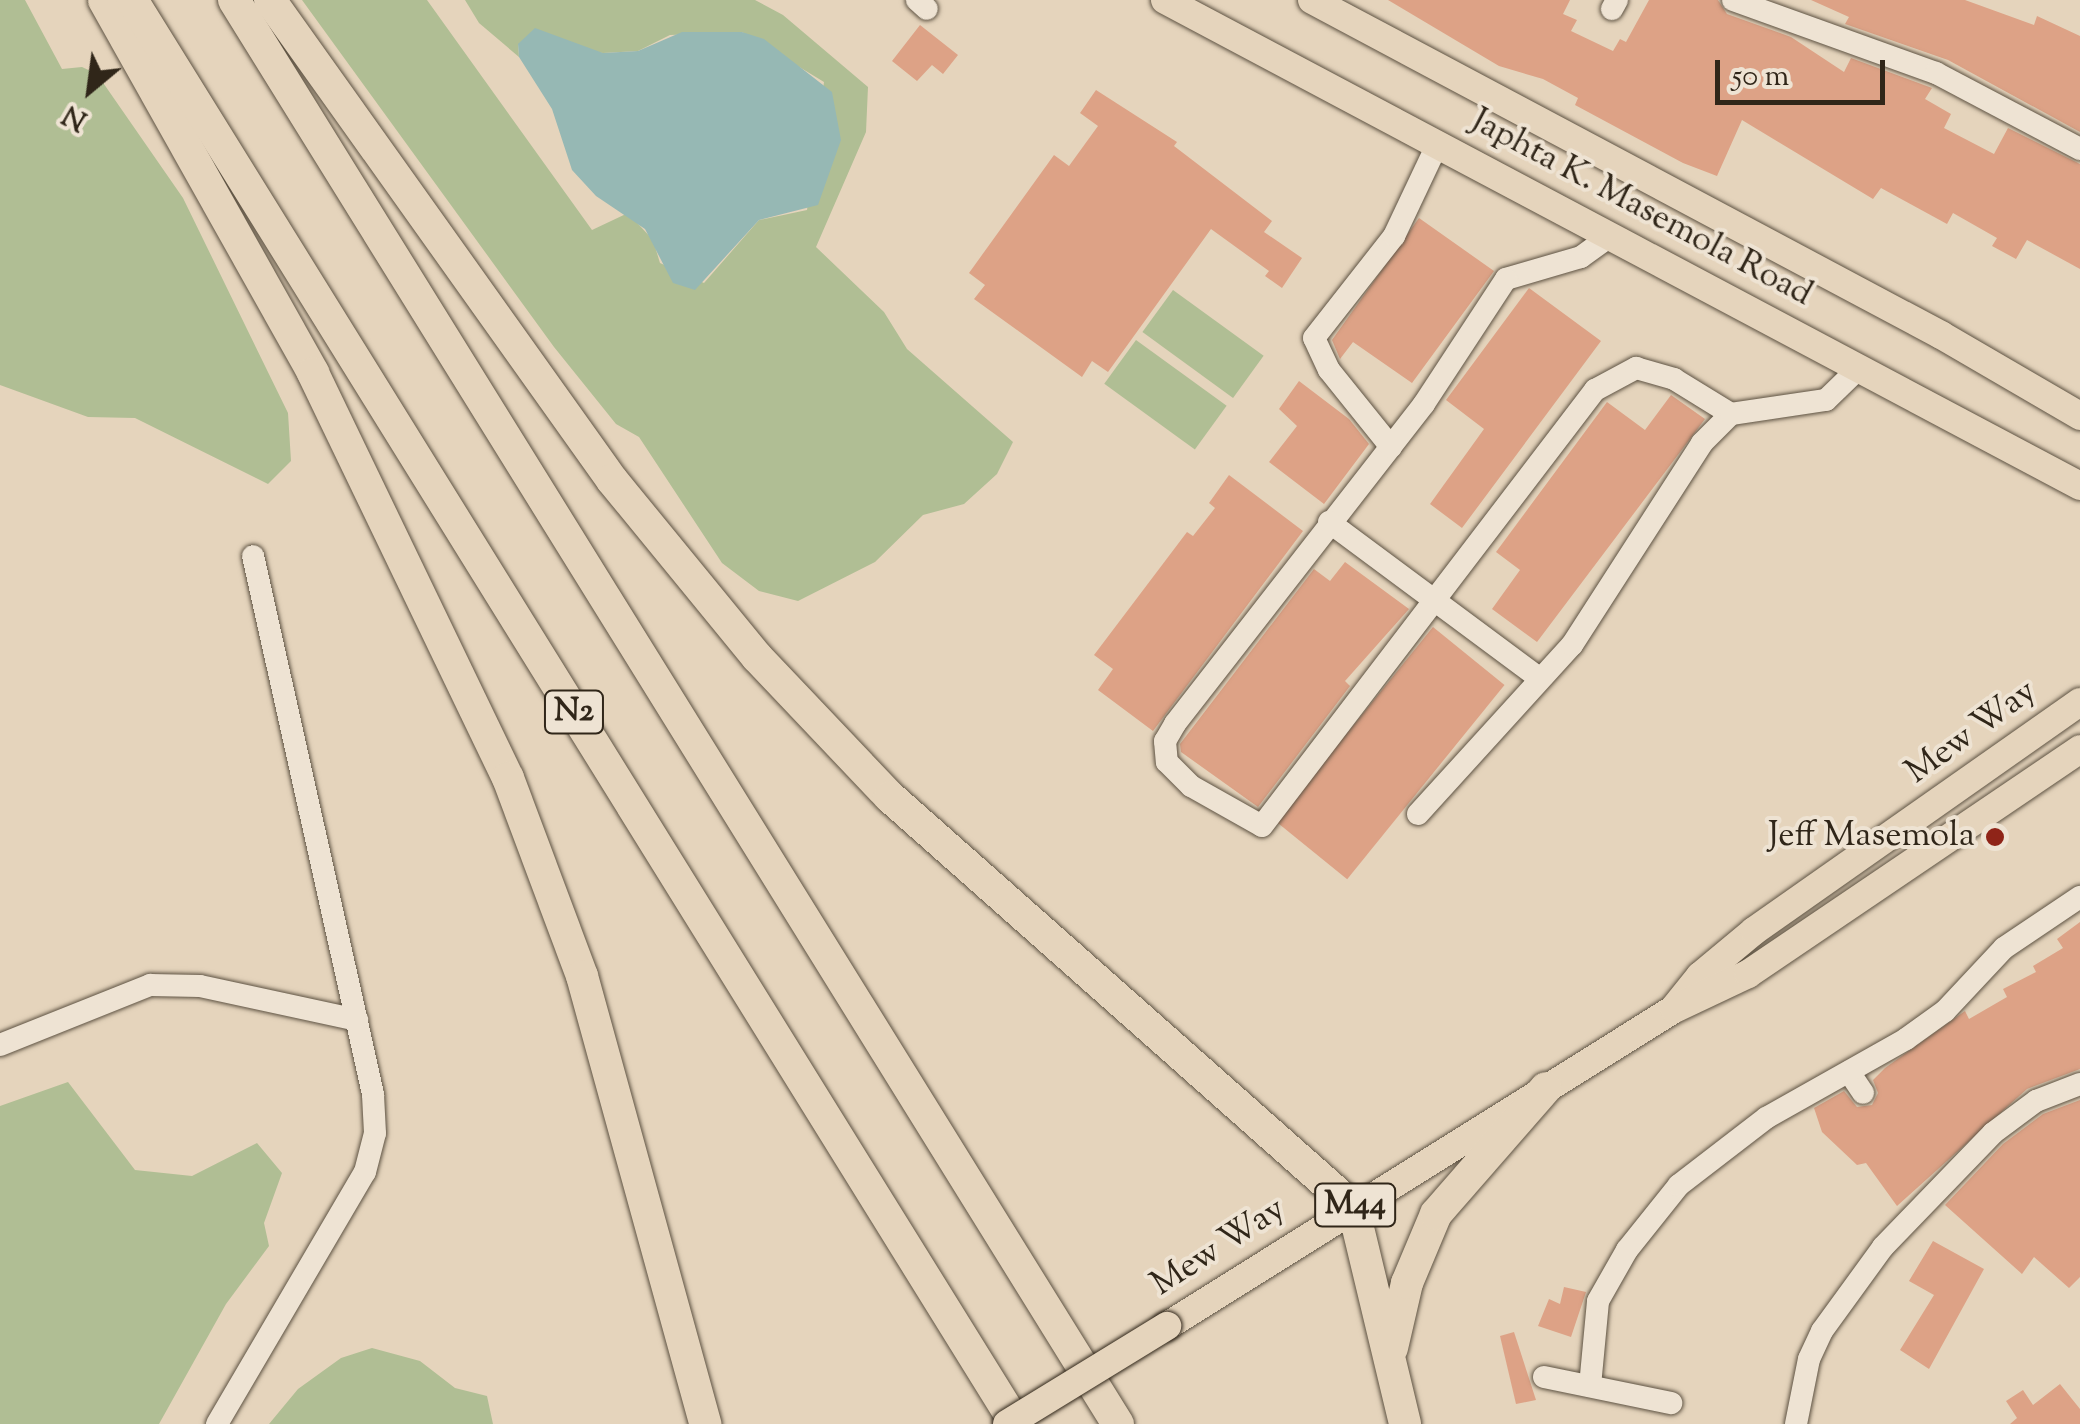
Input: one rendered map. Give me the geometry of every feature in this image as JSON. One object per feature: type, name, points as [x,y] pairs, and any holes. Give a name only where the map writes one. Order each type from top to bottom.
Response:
[{"type":"highway","points":[[104,0],[313,372],[508,778],[582,976],[704,1424]]},
{"type":"highway","name":"N2","points":[[132,0],[1016,1424]]},
{"type":"highway","name":"N2","points":[[234,0],[1118,1424]]},
{"type":"highway","points":[[270,0],[612,480],[757,658],[890,797],[1353,1207],[1405,1424]]},
{"type":"highway","points":[[1390,1362],[1407,1283],[1436,1214],[1546,1088]]},
{"type":"main road","name":"Japhta K. Masemola Road","points":[[1165,0],[2080,486]]},
{"type":"main road","name":"Japhta K. Masemola Road","points":[[1312,0],[1941,335],[2080,416]]},
{"type":"main road","name":"Mew Way","points":[[1674,1009],[1700,976],[1754,931],[2080,702]]},
{"type":"main road","name":"Mew Way","points":[[1007,1424],[1674,1009],[1748,974],[2080,749]]},
{"type":"street","points":[[1734,0],[1936,73],[2080,149]]},
{"type":"street","points":[[1391,446],[1329,370],[1314,338],[1394,236],[1438,143]]},
{"type":"street","points":[[1610,236],[1581,257],[1506,279],[1391,446],[1166,741],[1167,762],[1191,786],[1262,826],[1608,382],[1636,368],[1674,379],[1731,414],[1811,406],[1839,393],[1859,368]]},
{"type":"street","points":[[1418,814],[1599,609],[1702,443],[1731,414]]},
{"type":"street","points":[[1330,522],[1440,598],[1538,677]]},
{"type":"street","points":[[217,1424],[364,1172],[374,1133],[373,1094],[252,556]]},
{"type":"street","points":[[1590,1386],[1598,1300],[1652,1218],[1679,1185],[1744,1132],[1945,1011],[2004,948],[2080,897]]},
{"type":"street","points":[[0,1045],[150,985],[200,986],[357,1020]]},
{"type":"street","points":[[1849,1072],[1863,1093]]},
{"type":"street","points":[[1796,1424],[1809,1359],[1822,1331],[1883,1246],[1993,1134],[2036,1100],[2080,1084]]},
{"type":"street","points":[[1544,1377],[1671,1402]]},
{"type":"green space","points":[[0,0],[25,0],[62,69],[82,67],[97,74],[183,198],[288,413],[291,461],[268,484],[135,418],[88,417],[0,385]]},
{"type":"green space","points":[[302,0],[427,0],[592,230],[628,213],[653,240],[660,263],[704,283],[759,220],[807,210],[824,82],[742,32],[670,35],[638,51],[603,53],[518,44],[519,57],[479,23],[465,0],[755,0],[783,15],[868,87],[866,132],[816,247],[884,312],[907,349],[1013,442],[997,474],[964,504],[923,515],[875,562],[798,601],[759,591],[722,563],[639,437],[616,424],[554,347]]},
{"type":"green space","points":[[1173,290],[1264,356],[1233,398],[1142,332]]},
{"type":"green space","points":[[1136,340],[1227,406],[1195,450],[1104,384]]},
{"type":"green space","points":[[68,1082],[135,1170],[192,1176],[257,1143],[282,1173],[264,1223],[269,1246],[226,1304],[159,1424],[0,1424],[0,1106]]},
{"type":"green space","points":[[372,1348],[420,1361],[455,1388],[487,1396],[493,1424],[269,1424],[298,1389],[341,1358]]},
{"type":"water","points":[[535,28],[603,53],[638,51],[682,32],[742,32],[764,39],[832,92],[841,140],[818,205],[759,220],[695,290],[673,283],[645,229],[596,196],[572,170],[552,109],[519,57],[518,44]]},
{"type":"building","points":[[1388,0],[1570,0],[1563,14],[1577,20],[1571,31],[1613,51],[1620,39],[1626,42],[1649,0],[1718,0],[1727,14],[1791,37],[1844,72],[1851,58],[1932,88],[1925,99],[1951,114],[1944,128],[1994,154],[2008,128],[2080,164],[2080,269],[2027,240],[2016,259],[1992,246],[1997,238],[1953,213],[1947,224],[1881,188],[1873,199],[1742,120],[1717,176],[1683,163],[1575,105],[1578,98],[1543,79],[1499,66]]},
{"type":"building","points":[[1811,0],[1965,0],[2034,25],[2037,16],[2080,36],[2080,132],[1948,60],[1845,24],[1849,17]]},
{"type":"building","points":[[920,25],[958,55],[943,74],[932,65],[917,81],[892,61]]},
{"type":"building","points":[[1096,90],[1177,142],[1174,146],[1272,221],[1264,232],[1302,258],[1282,288],[1265,276],[1269,271],[1211,229],[1108,372],[1092,361],[1082,377],[974,299],[985,285],[969,273],[1054,155],[1069,166],[1098,126],[1080,113]]},
{"type":"building","points":[[1419,218],[1494,271],[1412,383],[1353,342],[1340,359],[1332,340]]},
{"type":"building","points":[[1529,288],[1601,341],[1462,528],[1430,504],[1484,429],[1446,400]]},
{"type":"building","points":[[1299,381],[1349,419],[1369,444],[1324,504],[1269,462],[1297,426],[1279,409]]},
{"type":"building","points":[[1671,395],[1705,419],[1537,642],[1492,609],[1520,570],[1496,552],[1607,402],[1645,430]]},
{"type":"building","points":[[1229,475],[1303,531],[1153,731],[1098,690],[1113,669],[1094,655],[1187,532],[1193,536],[1215,508],[1209,503]]},
{"type":"building","points":[[1345,562],[1409,609],[1345,681],[1350,686],[1258,807],[1181,752],[1180,744],[1314,569],[1330,581]]},
{"type":"building","points":[[1433,627],[1504,685],[1347,879],[1276,821]]},
{"type":"building","points":[[2080,922],[2080,1069],[2027,1089],[1897,1206],[1866,1163],[1857,1165],[1822,1132],[1814,1108],[1844,1091],[1857,1107],[1872,1105],[1878,1093],[1873,1080],[1885,1068],[1965,1011],[1969,1019],[2007,997],[2003,989],[2036,972],[2033,966],[2063,948],[2057,939]]},
{"type":"building","points":[[2080,1100],[2080,1277],[2069,1288],[2034,1257],[2022,1274],[1945,1205],[2003,1144],[2043,1114]]},
{"type":"building","points":[[1933,1241],[1984,1269],[1929,1369],[1900,1350],[1934,1295],[1909,1281]]},
{"type":"building","points":[[1564,1287],[1586,1292],[1571,1337],[1538,1326],[1549,1299],[1560,1304]]},
{"type":"building","points":[[1514,1332],[1536,1400],[1516,1404],[1500,1336]]},
{"type":"building","points":[[2060,1384],[2080,1409],[2080,1424],[2010,1424],[2017,1418],[2006,1401],[2023,1390],[2033,1405]]},
{"type":"place","name":"Jeff Masemola","points":[[1995,837]]}]
